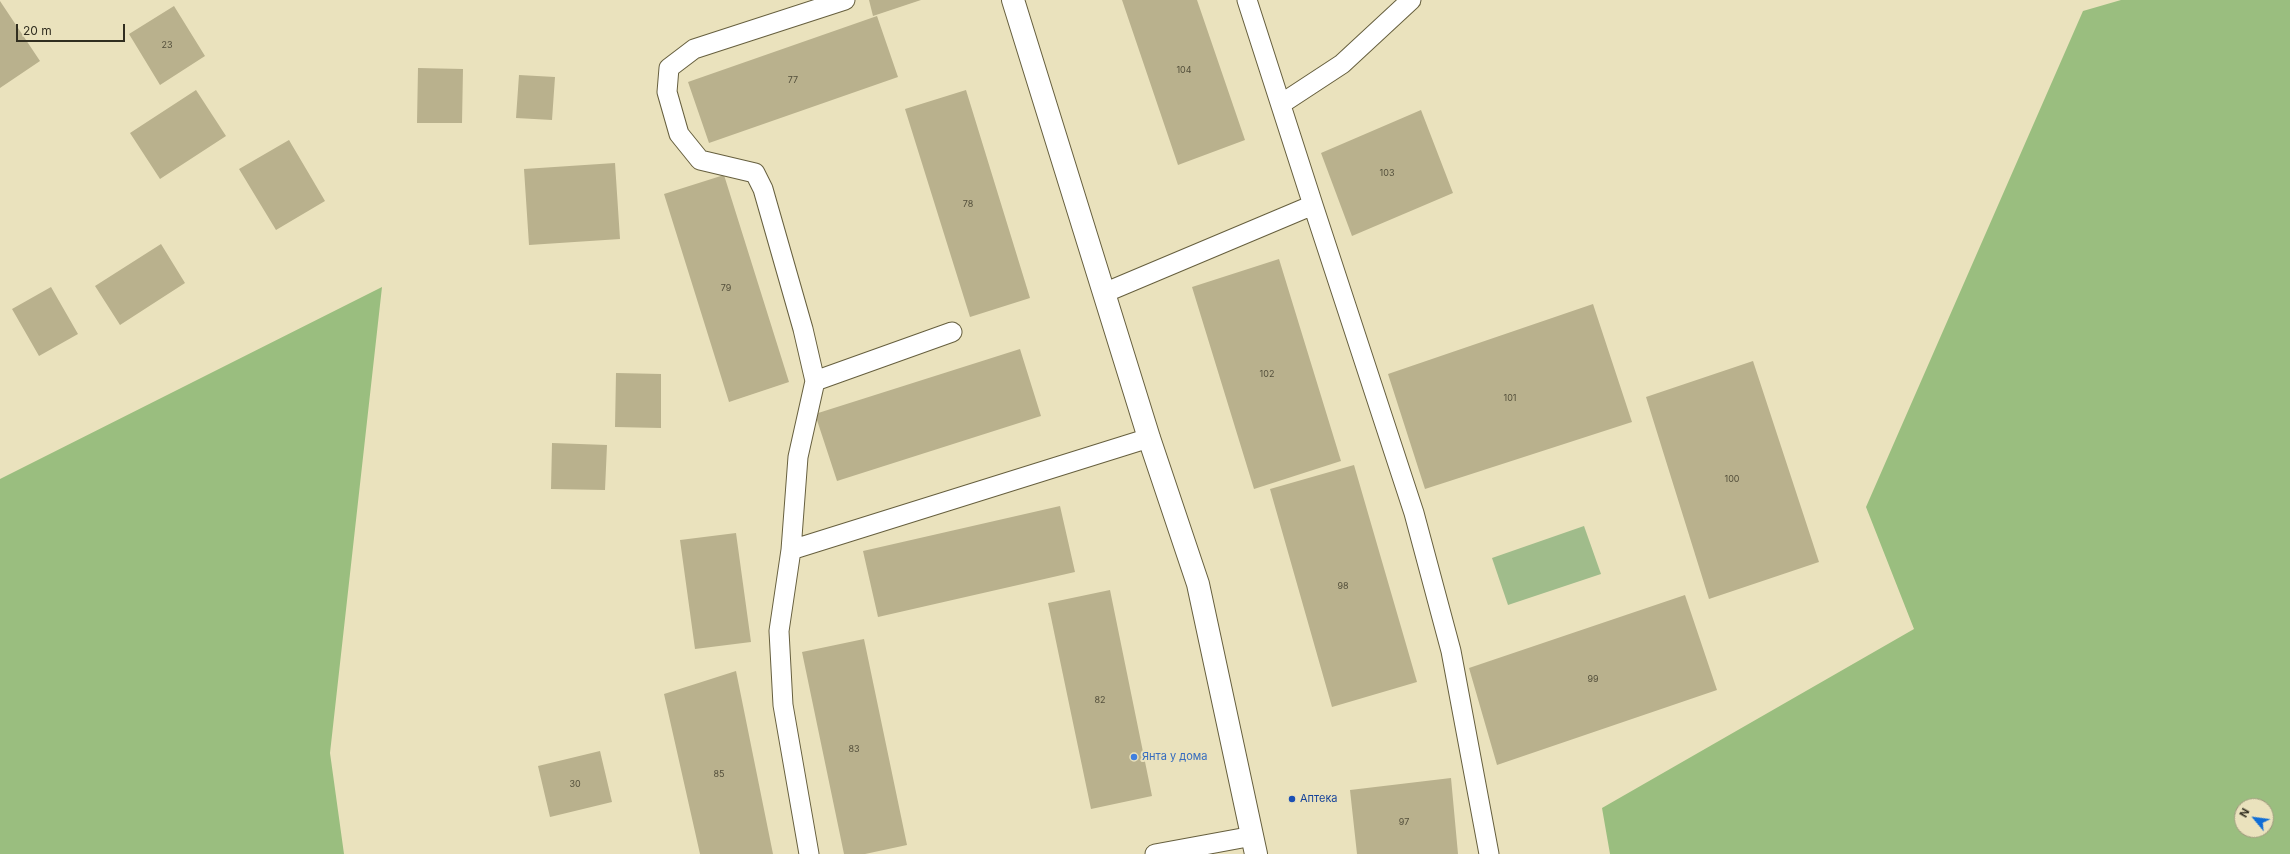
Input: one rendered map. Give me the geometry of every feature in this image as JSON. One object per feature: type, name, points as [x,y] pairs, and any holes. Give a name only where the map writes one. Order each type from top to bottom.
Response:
[{"type":"street","points":[[1013,0],[1149,438],[1198,584],[1254,845]]},
{"type":"lane","points":[[808,854],[783,705],[779,631],[791,550],[798,457],[815,381],[801,322],[763,189],[756,173],[700,160],[679,134],[667,92],[669,68],[694,49],[845,0]]},
{"type":"lane","points":[[1247,0],[1414,513],[1451,651],[1489,854]]},
{"type":"lane","points":[[1281,104],[1342,64],[1405,3]]},
{"type":"lane","points":[[1104,293],[1313,205]]},
{"type":"lane","points":[[815,381],[952,332]]},
{"type":"lane","points":[[791,550],[1149,438]]},
{"type":"lane","points":[[1155,854],[1254,845]]},
{"type":"green space","points":[[2121,0],[2290,0],[2290,854],[1610,854],[1602,808],[1914,629],[1866,507],[2083,11]]},
{"type":"green space","points":[[382,287],[330,753],[344,854],[0,854],[0,479]]},
{"type":"green space","points":[[1584,526],[1601,574],[1508,605],[1492,558]]},
{"type":"building","points":[[869,0],[921,0],[873,16]]},
{"type":"building","points":[[1122,0],[1197,0],[1245,140],[1178,165]]},
{"type":"building","points":[[0,1],[40,61],[0,88]]},
{"type":"building","points":[[174,6],[205,56],[160,85],[129,34]]},
{"type":"building","points":[[877,16],[898,77],[709,143],[688,82]]},
{"type":"building","points":[[418,68],[463,69],[462,123],[417,123]]},
{"type":"building","points":[[519,75],[555,77],[552,120],[516,118]]},
{"type":"building","points":[[196,90],[226,136],[160,179],[130,133]]},
{"type":"building","points":[[966,90],[1030,298],[970,317],[905,109]]},
{"type":"building","points":[[1421,110],[1453,193],[1352,236],[1321,153]]},
{"type":"building","points":[[289,140],[325,201],[276,230],[239,169]]},
{"type":"building","points":[[615,163],[620,239],[529,245],[524,169]]},
{"type":"building","points":[[724,175],[789,382],[729,402],[664,194]]},
{"type":"building","points":[[161,244],[185,283],[120,325],[95,286]]},
{"type":"building","points":[[1279,259],[1341,461],[1254,489],[1192,287]]},
{"type":"building","points":[[51,287],[78,334],[39,356],[12,309]]},
{"type":"building","points":[[1593,304],[1632,422],[1425,489],[1388,374]]},
{"type":"building","points":[[1020,349],[1041,416],[837,481],[815,414]]},
{"type":"building","points":[[1753,361],[1819,562],[1709,599],[1646,397]]},
{"type":"building","points":[[616,373],[661,374],[661,428],[615,427]]},
{"type":"building","points":[[552,443],[607,445],[605,490],[551,489]]},
{"type":"building","points":[[1354,465],[1417,682],[1332,707],[1270,489]]},
{"type":"building","points":[[1060,506],[1075,572],[878,617],[863,551]]},
{"type":"building","points":[[736,533],[751,642],[695,649],[680,540]]},
{"type":"building","points":[[1110,590],[1152,796],[1091,809],[1048,603]]},
{"type":"building","points":[[1685,595],[1717,690],[1497,765],[1469,668]]},
{"type":"building","points":[[864,639],[907,845],[865,854],[844,854],[802,652]]},
{"type":"building","points":[[736,671],[773,854],[700,854],[664,694]]},
{"type":"building","points":[[600,751],[612,802],[550,817],[538,766]]},
{"type":"building","points":[[1451,778],[1458,854],[1357,854],[1350,790]]},
{"type":"place","name":"Янта у дома","points":[[1134,757]]},
{"type":"place","name":"Аптека","points":[[1292,799]]}]
